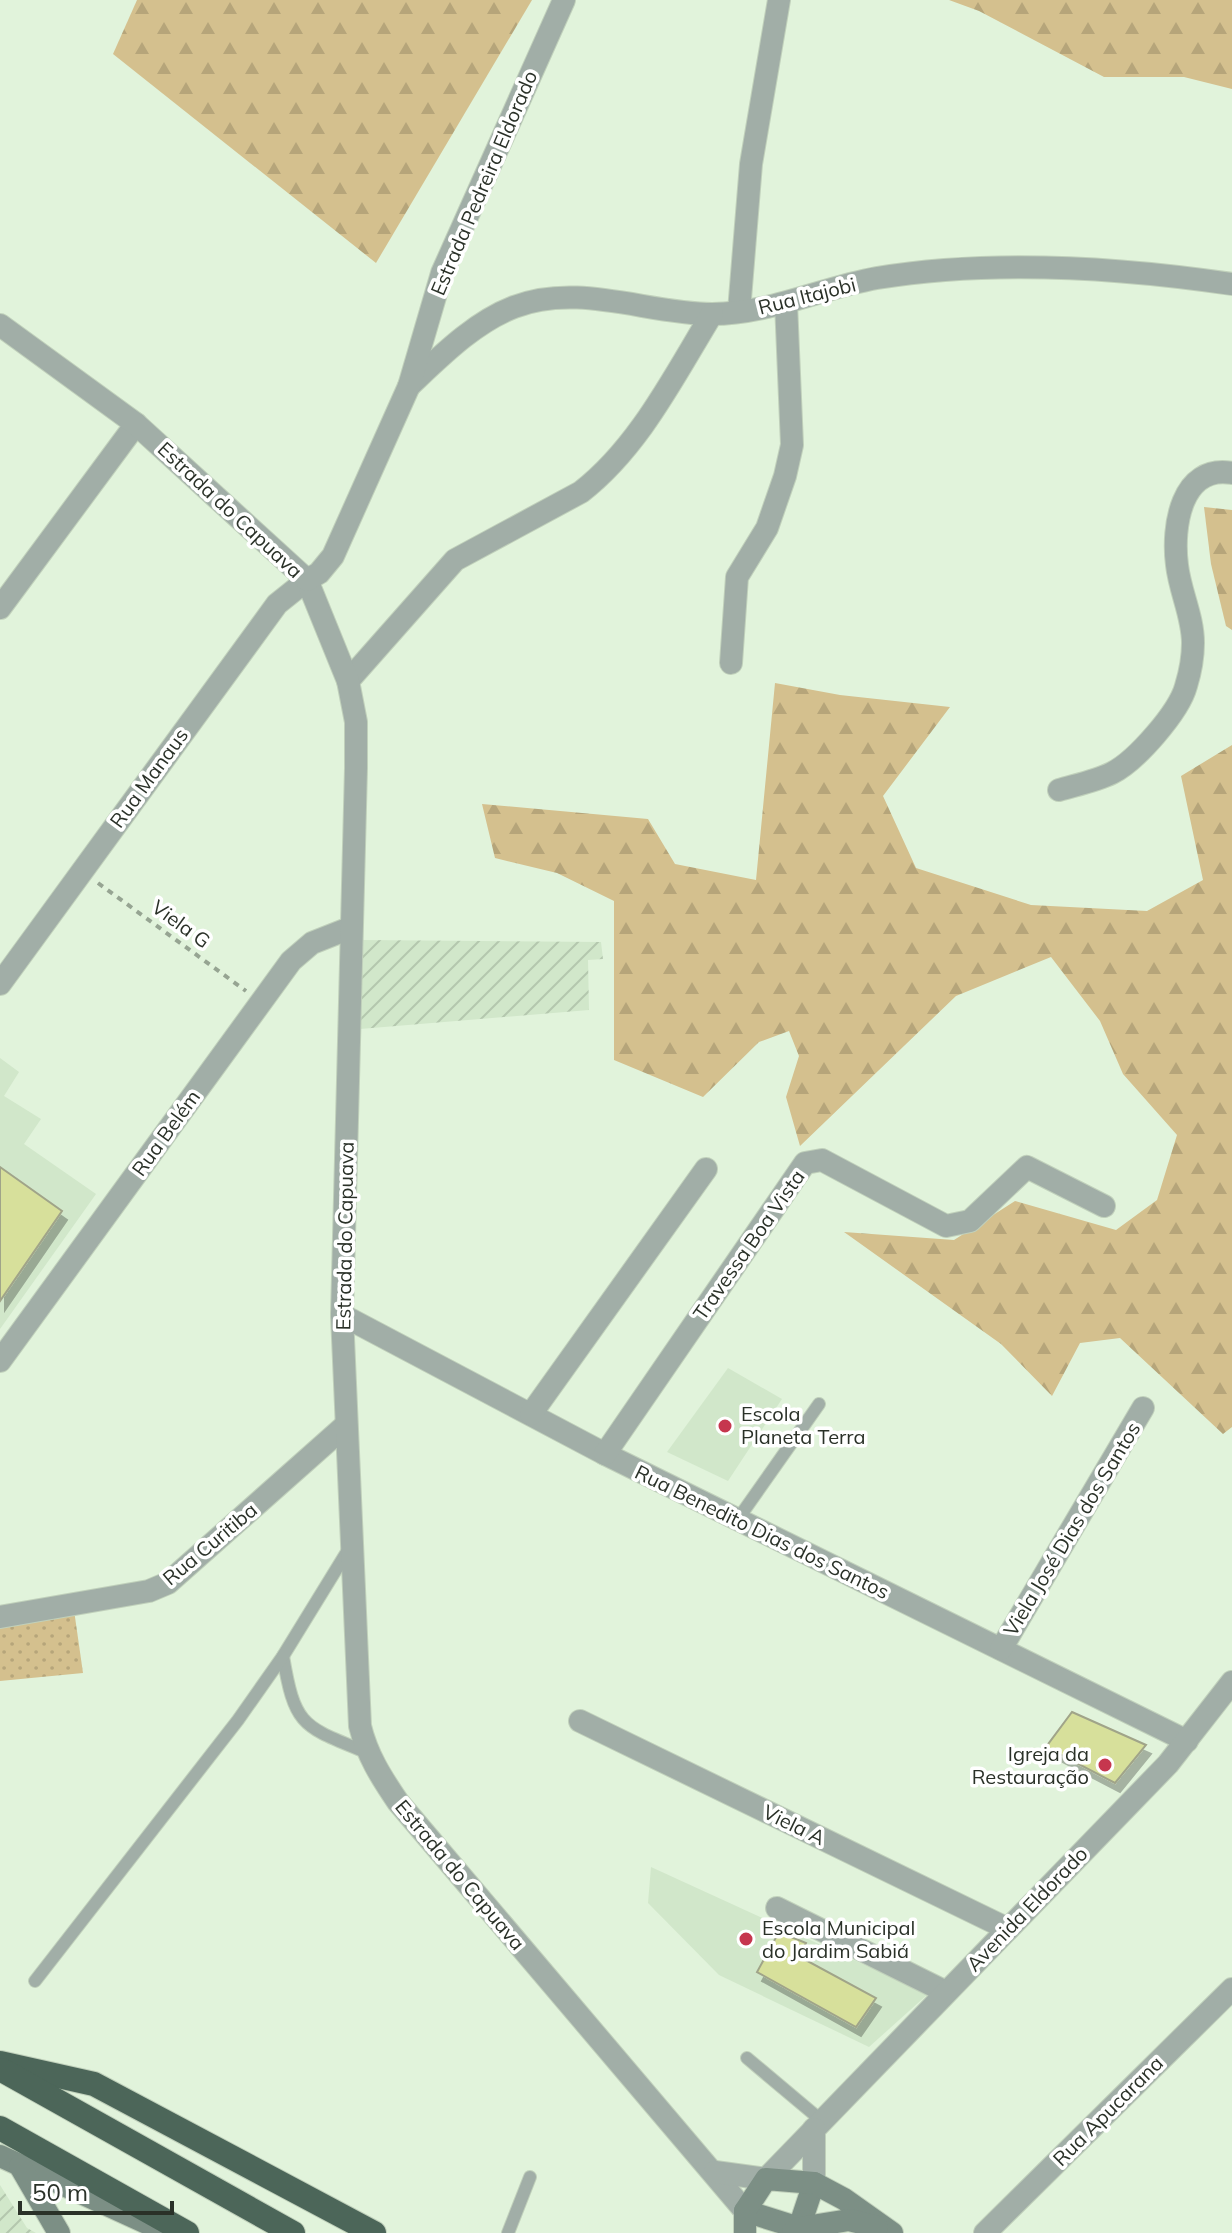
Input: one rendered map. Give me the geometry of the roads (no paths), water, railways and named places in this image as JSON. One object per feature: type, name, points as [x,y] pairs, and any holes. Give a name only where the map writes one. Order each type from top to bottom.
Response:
[{"type":"highway","points":[[0,2063],[94,2084],[116,2094],[374,2233]]},
{"type":"highway","points":[[0,2069],[293,2233]]},
{"type":"highway","points":[[0,2128],[187,2233]]},
{"type":"main road","points":[[0,2156],[169,2233]]},
{"type":"main road","points":[[20,2166],[59,2233]]},
{"type":"main road","points":[[766,2179],[814,2183],[844,2199],[891,2232],[849,2220],[796,2230],[745,2222],[766,2179]]},
{"type":"main road","points":[[796,2230],[814,2183]]},
{"type":"street","name":"Estrada Pedreira Eldorado","points":[[307,580],[319,573],[333,556],[409,386],[442,273],[564,0]]},
{"type":"street","points":[[739,311],[751,164],[779,0]]},
{"type":"street","name":"Rua Itajobi","points":[[409,386],[474,330],[516,306],[554,299],[614,301],[712,314],[786,303],[873,279],[947,268],[1161,273],[1232,284]]},
{"type":"street","points":[[731,663],[737,577],[767,528],[792,445],[786,303]]},
{"type":"street","points":[[348,681],[455,560],[581,492],[598,479],[639,432],[712,314]]},
{"type":"street","name":"Estrada do Capuava","points":[[0,325],[136,424],[307,580],[348,681],[356,722],[342,1315],[360,1726],[368,1753],[398,1802],[715,2172],[745,2222]]},
{"type":"street","points":[[0,608],[136,424]]},
{"type":"street","points":[[1059,790],[1113,772],[1160,730],[1186,688],[1193,644],[1177,567],[1176,540],[1181,509],[1189,489],[1198,478],[1224,471]]},
{"type":"street","name":"Rua Manaus","points":[[0,984],[277,604],[307,580]]},
{"type":"street","name":"Rua Belém","points":[[0,1361],[299,952],[350,928]]},
{"type":"street","name":"Travessa Boa Vista","points":[[605,1454],[805,1163],[822,1160],[946,1226],[970,1221],[1027,1167],[1104,1206]]},
{"type":"street","points":[[531,1414],[706,1169]]},
{"type":"street","name":"Rua Benedito Dias dos Santos","points":[[342,1315],[605,1454],[1187,1741]]},
{"type":"street","name":"Viela José Dias dos Santos","points":[[1001,1649],[1143,1408]]},
{"type":"street","name":"Rua Curitiba","points":[[0,1617],[149,1591],[168,1583],[346,1425]]},
{"type":"street","name":"Avenida Eldorado","points":[[766,2179],[1187,1741],[1232,1682]]},
{"type":"street","name":"Viela A","points":[[580,1721],[1008,1929]]},
{"type":"street","points":[[777,1908],[946,1992]]},
{"type":"street","name":"Rua Apucarana","points":[[985,2233],[1232,1989]]},
{"type":"street","points":[[814,2183],[818,2125]]},
{"type":"street","points":[[715,2172],[766,2179]]},
{"type":"lane","points":[[738,1519],[819,1404]]},
{"type":"lane","points":[[35,1981],[229,1733],[283,1656],[351,1545]]},
{"type":"lane","points":[[283,1656],[291,1703],[299,1715],[324,1735],[368,1753]]},
{"type":"lane","points":[[747,2058],[818,2125]]},
{"type":"lane","points":[[508,2233],[530,2177]]},
{"type":"place","name":"Escola Planeta Terra","points":[[725,1426]]},
{"type":"place","name":"Igreja da Restauração","points":[[1105,1765]]},
{"type":"place","name":"Escola Municipal do Jardim Sabiá","points":[[746,1939]]}]
